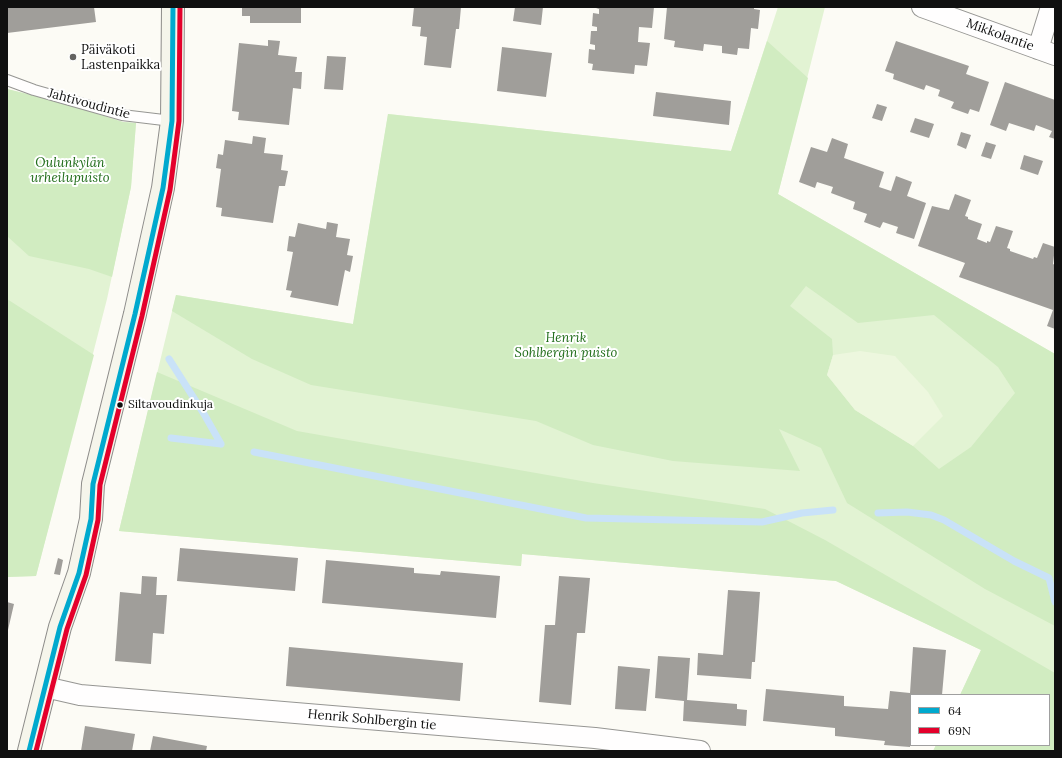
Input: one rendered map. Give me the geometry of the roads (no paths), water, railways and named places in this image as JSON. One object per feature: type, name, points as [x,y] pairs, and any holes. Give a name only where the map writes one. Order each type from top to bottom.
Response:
[{"type":"main road","points":[[29,751],[60,628],[79,573],[91,519],[93,484],[135,314],[163,188],[172,121],[173,7]]},
{"type":"street","name":"Mikkolantie","points":[[922,7],[1047,52]]},
{"type":"street","points":[[1047,52],[1051,7]]},
{"type":"street","name":"Henrik Sohlbergin tie","points":[[45,687],[80,695],[595,738],[700,751]]},
{"type":"lane","name":"Jahtivoudintie","points":[[7,80],[122,115],[172,121]]},
{"type":"waterway","points":[[169,359],[221,444]]},
{"type":"waterway","points":[[171,438],[221,444]]},
{"type":"waterway","points":[[254,452],[586,518],[762,522],[802,513],[833,510]]},
{"type":"waterway","points":[[878,513],[907,512],[931,515],[944,520],[1014,561],[1049,578],[1055,602]]},
{"type":"place","name":"Päiväkoti Lastenpaikka","points":[[73,57]]},
{"type":"place","name":"Siltavoudinkuja","points":[[120,405]]},
{"type":"park label","name":"Oulunkylän urheilupuisto","points":[[70,170]]},
{"type":"park label","name":"Henrik Sohlbergin puisto","points":[[566,346]]}]
